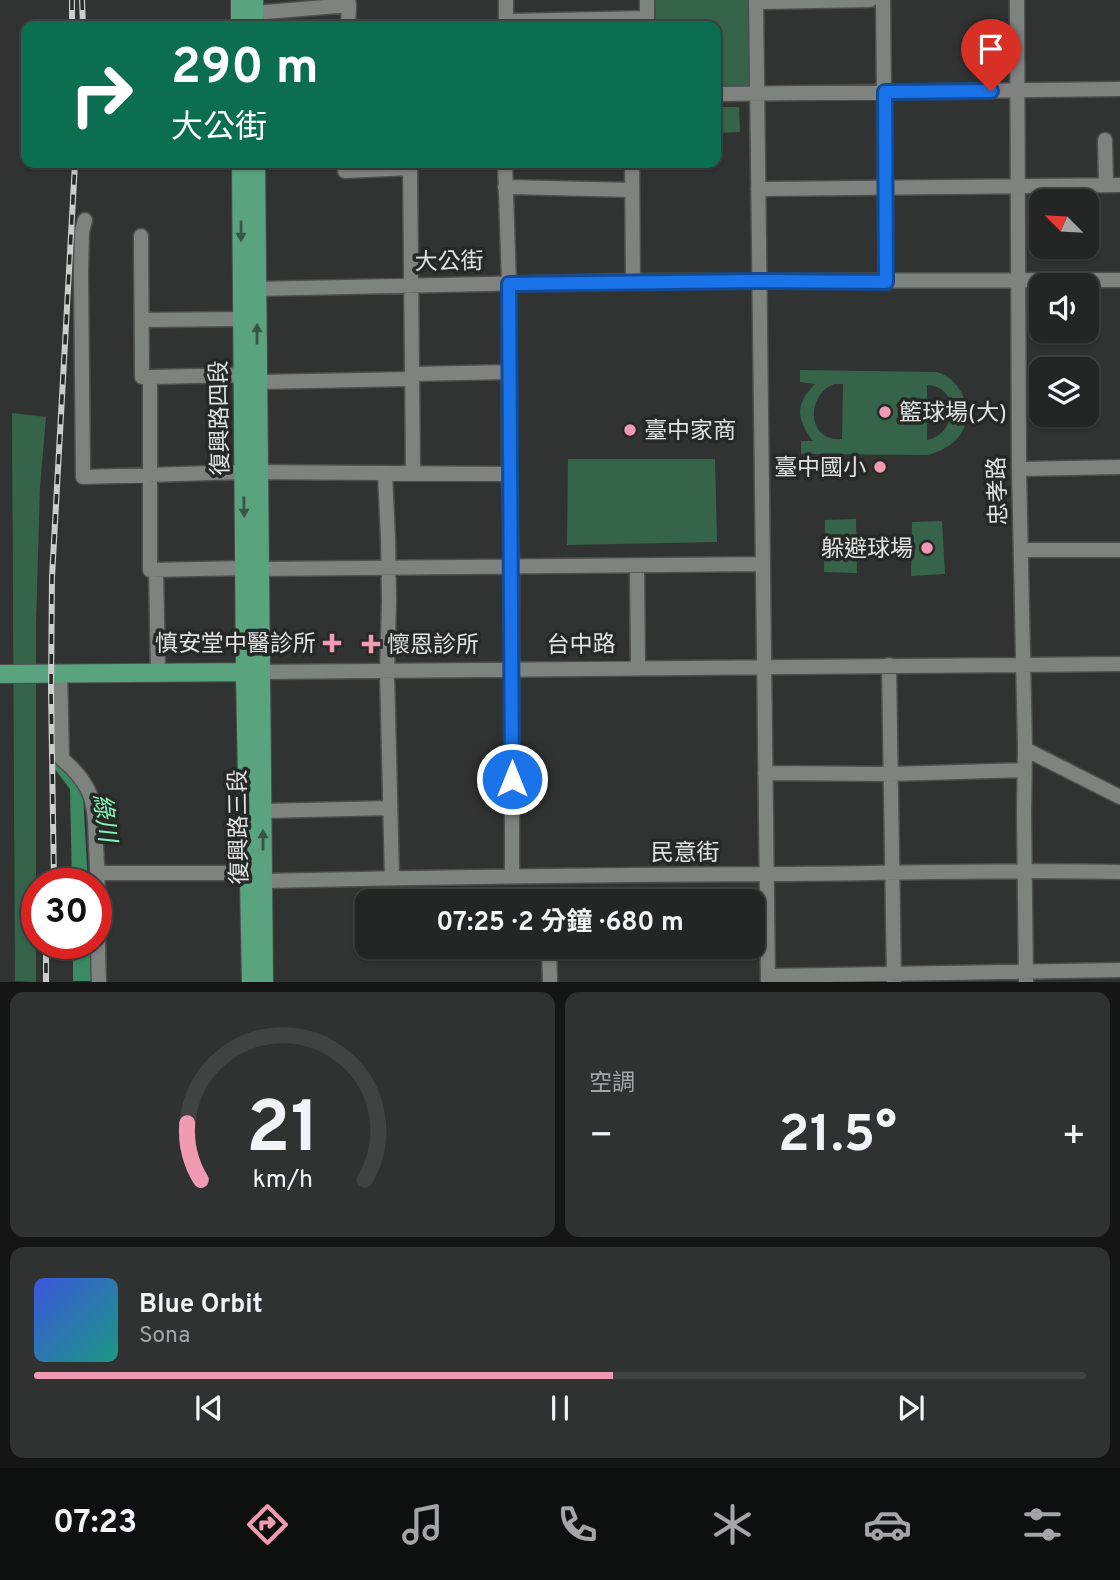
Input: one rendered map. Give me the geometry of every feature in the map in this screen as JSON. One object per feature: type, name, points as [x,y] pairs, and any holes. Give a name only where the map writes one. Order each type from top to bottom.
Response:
[{"type":"main road","points":[[240,0],[240,21]]},
{"type":"main road","name":"復興路四段","points":[[241,168],[249,289],[252,672]]},
{"type":"main road","name":"復興路四段","points":[[250,379],[242,319],[249,289],[256,168]]},
{"type":"main road","name":"台中路","points":[[0,674],[252,672]]},
{"type":"main road","name":"復興路三段","points":[[251,982],[263,811],[252,672]]},
{"type":"main road","name":"復興路三段","points":[[252,672],[257,880],[264,982]]},
{"type":"street","points":[[506,0],[506,21]]},
{"type":"street","points":[[647,0],[647,21]]},
{"type":"street","points":[[870,0],[756,1],[768,979],[1026,977],[1120,970]]},
{"type":"street","points":[[883,0],[886,282]]},
{"type":"street","name":"忠孝路","points":[[1017,0],[1017,281],[1026,977]]},
{"type":"street","points":[[254,13],[349,2],[348,21]]},
{"type":"street","points":[[721,93],[1120,89]]},
{"type":"street","points":[[758,189],[1113,185],[1105,140]]},
{"type":"street","points":[[345,171],[378,168]]},
{"type":"street","points":[[410,168],[413,473]]},
{"type":"street","points":[[505,168],[512,565],[512,875]]},
{"type":"street","points":[[632,168],[633,281]]},
{"type":"street","points":[[505,187],[632,190]]},
{"type":"street","points":[[85,220],[81,272],[83,477],[252,472],[509,474]]},
{"type":"street","points":[[141,236],[142,377],[250,379],[509,372]]},
{"type":"street","name":"大公街","points":[[249,289],[633,281],[1120,280]]},
{"type":"street","points":[[142,320],[242,319]]},
{"type":"street","points":[[150,377],[149,476],[158,673]]},
{"type":"street","points":[[1019,469],[1120,467]]},
{"type":"street","points":[[385,474],[390,601],[387,672],[392,878]]},
{"type":"street","points":[[1022,550],[1120,550]]},
{"type":"street","points":[[153,570],[762,564]]},
{"type":"street","points":[[637,566],[638,668]]},
{"type":"street","name":"台中路","points":[[252,672],[1120,664]]},
{"type":"street","points":[[889,665],[894,978]]},
{"type":"street","points":[[60,672],[62,759],[78,775],[92,803],[97,868]]},
{"type":"street","points":[[1025,749],[1120,797]]},
{"type":"street","points":[[765,773],[890,774],[1024,770]]},
{"type":"street","points":[[263,811],[390,808]]},
{"type":"street","name":"民意街","points":[[112,873],[233,873],[257,880],[1025,870],[1120,872]]},
{"type":"street","points":[[99,959],[99,982]]},
{"type":"street","points":[[549,959],[550,982]]},
{"type":"shaded area","points":[[655,0],[752,0],[754,88],[721,89],[721,21],[656,21]]},
{"type":"shaded area","points":[[721,107],[739,107],[740,132],[721,133]]},
{"type":"shaded area","points":[[800,370],[937,372],[960,389],[967,418],[960,435],[954,441],[928,455],[801,454],[801,441],[813,441],[803,426],[801,405],[815,384],[800,382]],"holes":[[[834,384],[843,384],[842,439],[830,438],[822,433],[816,426],[814,417],[818,398]],[[927,385],[945,392],[953,410],[945,430],[927,440]]]},
{"type":"shaded area","points":[[12,413],[46,417],[40,487],[36,624],[36,868],[21,868],[21,959],[36,959],[36,982],[15,981]]},
{"type":"shaded area","points":[[568,459],[715,459],[717,542],[567,545]]},
{"type":"shaded area","points":[[856,519],[857,573],[824,572],[825,520]]},
{"type":"shaded area","name":"躲避球場","points":[[942,521],[945,574],[911,576],[912,522]]},
{"type":"shaded area","points":[[54,757],[66,765],[83,794],[87,868],[72,868],[70,789],[54,768]]},
{"type":"shaded area","points":[[73,959],[90,959],[91,981],[73,981]]},
{"type":"railway","points":[[72,0],[72,21]]},
{"type":"railway","points":[[82,0],[83,21]]},
{"type":"railway","points":[[54,868],[52,577],[75,168]]},
{"type":"railway","points":[[46,959],[46,982]]},
{"type":"place","name":"籃球場(大)","points":[[885,412]]},
{"type":"place","name":"臺中家商","points":[[630,430]]},
{"type":"place","name":"臺中國小","points":[[880,467]]},
{"type":"place","name":"躲避球場","points":[[927,548]]},
{"type":"place","name":"慎安堂中醫診所","points":[[332,643]]},
{"type":"place","name":"懷恩診所","points":[[371,644]]},
{"type":"route","points":[[512,779],[509,284],[633,281],[886,282],[885,92],[991,91]]},
{"type":"water label","name":"綠川","points":[[105,818]]}]
